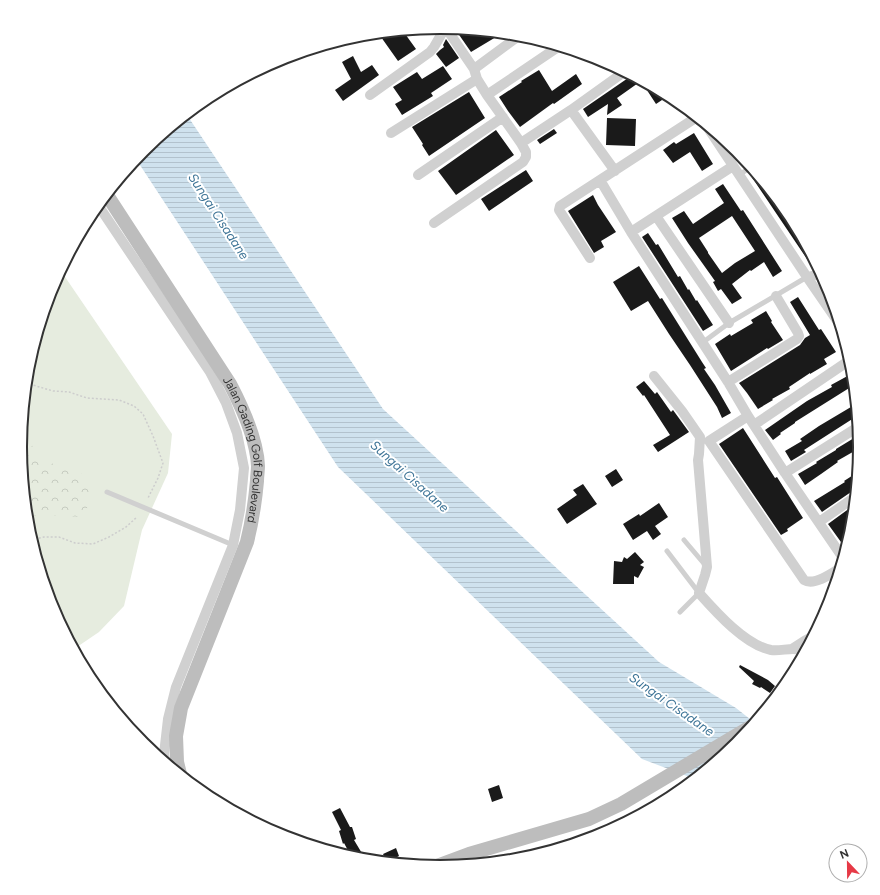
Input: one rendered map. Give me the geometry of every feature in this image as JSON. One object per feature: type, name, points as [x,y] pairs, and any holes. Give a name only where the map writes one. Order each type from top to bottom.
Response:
[{"type":"main road","name":"Jalan Gading Golf Boulevard","points":[[110,199],[230,384],[239,401],[254,441],[258,465],[253,516],[247,542],[180,708],[176,736],[178,766]]},
{"type":"main road","points":[[453,860],[588,819],[621,804],[737,735]]},
{"type":"street","points":[[370,95],[430,52],[441,34]]},
{"type":"street","points":[[434,223],[523,162],[526,157],[526,152],[521,143],[487,95],[477,79],[474,69],[449,34]]},
{"type":"street","points":[[474,69],[512,41]]},
{"type":"street","points":[[487,95],[553,51]]},
{"type":"street","points":[[521,143],[619,75]]},
{"type":"street","points":[[391,133],[477,79]]},
{"type":"street","points":[[571,110],[615,171]]},
{"type":"street","points":[[418,175],[503,118]]},
{"type":"street","points":[[590,258],[559,210],[560,206],[692,121]]},
{"type":"street","points":[[717,141],[829,309]]},
{"type":"street","points":[[631,232],[733,166]]},
{"type":"street","points":[[600,180],[631,232],[728,382],[748,416],[839,553]]},
{"type":"street","name":"Jalan Gading Golf Boulevard","points":[[102,211],[210,372],[226,403],[237,432],[244,468],[240,510],[233,545],[176,687],[168,719],[164,754]]},
{"type":"street","points":[[656,216],[729,323]]},
{"type":"street","points":[[807,277],[815,275]]},
{"type":"street","points":[[728,382],[797,339],[799,336],[776,296]]},
{"type":"street","points":[[754,425],[844,364]]},
{"type":"street","points":[[654,376],[682,411],[700,437],[700,454],[698,460],[707,567],[698,593],[735,630],[749,640],[771,650],[800,650]]},
{"type":"street","points":[[748,416],[709,441],[804,580],[813,582],[833,573]]},
{"type":"street","points":[[785,473],[852,431]]},
{"type":"street","points":[[819,522],[849,501]]},
{"type":"street","points":[[792,649],[805,641]]},
{"type":"lane","points":[[740,175],[747,171]]},
{"type":"lane","points":[[702,343],[729,323],[807,277]]},
{"type":"lane","points":[[107,492],[233,545]]},
{"type":"lane","points":[[684,540],[707,567]]},
{"type":"lane","points":[[667,551],[698,593],[680,612]]},
{"type":"path","points":[[32,385],[53,391],[68,392],[87,398],[119,400],[134,406],[143,414],[154,436],[163,463],[158,478],[148,498]]},
{"type":"path","points":[[37,539],[59,537],[75,543],[93,544],[110,537],[126,527],[137,517]]},
{"type":"green space","points":[[64,276],[172,434],[168,473],[142,530],[124,606],[99,632],[78,646],[58,606],[41,554],[35,528],[28,475],[28,420],[35,367],[49,315],[58,289]]},
{"type":"green space","points":[[27,437],[39,459],[91,477],[86,517],[40,515],[33,517],[28,475]]},
{"type":"water","name":"Sungai Cisadane","points":[[190,119],[383,409],[659,662],[736,708],[751,720],[732,740],[689,777],[642,759],[338,467],[139,164],[168,137]]},
{"type":"building","points":[[459,35],[494,38],[471,52]]},
{"type":"building","points":[[406,36],[416,49],[398,61],[382,39]]},
{"type":"building","points":[[446,39],[459,58],[446,67],[436,54],[444,47],[443,45]]},
{"type":"building","points":[[353,56],[361,72],[372,65],[379,75],[343,101],[335,90],[351,79],[342,62]]},
{"type":"building","points":[[443,66],[452,79],[431,93],[433,96],[402,115],[395,104],[402,100],[393,87],[417,72],[422,79]]},
{"type":"building","points":[[539,70],[552,91],[576,74],[582,84],[520,127],[499,97]]},
{"type":"building","points":[[627,79],[636,84],[617,98],[622,105],[607,115],[608,104],[588,117],[583,109]]},
{"type":"building","points":[[647,90],[662,100],[656,104]]},
{"type":"building","points":[[469,92],[485,118],[429,156],[412,127]]},
{"type":"building","points":[[607,118],[636,119],[635,146],[606,145]]},
{"type":"building","points":[[554,129],[557,133],[540,144],[537,140]]},
{"type":"building","points":[[496,130],[514,155],[456,195],[438,171]]},
{"type":"building","points":[[694,133],[713,164],[702,171],[690,152],[673,163],[663,150],[674,142],[676,144]]},
{"type":"building","points":[[526,170],[533,181],[489,211],[481,199]]},
{"type":"building","points":[[749,173],[768,196],[783,218],[798,241],[807,259]]},
{"type":"building","points":[[723,184],[741,211],[743,210],[782,271],[773,277],[764,262],[751,271],[750,270],[732,284],[742,298],[732,304],[721,289],[718,291],[713,282],[715,281],[672,218],[684,211],[693,224],[724,203],[715,189]],"holes":[[[732,216],[755,251],[722,273],[699,238]]]},
{"type":"building","points":[[593,195],[616,232],[601,241],[604,247],[594,253],[568,211]]},
{"type":"building","points":[[648,233],[656,245],[658,244],[678,277],[680,276],[713,325],[703,331],[642,237]]},
{"type":"building","points":[[639,266],[660,299],[662,298],[706,368],[704,369],[731,413],[722,418],[717,407],[648,301],[631,311],[613,282]]},
{"type":"building","points":[[798,297],[819,330],[821,329],[836,352],[824,359],[827,364],[810,373],[789,387],[790,389],[758,409],[739,383],[800,345],[805,338],[810,335],[790,302]]},
{"type":"building","points":[[766,311],[772,321],[771,322],[783,340],[768,349],[767,348],[731,371],[715,344],[730,334],[731,336],[753,323],[751,320]]},
{"type":"building","points":[[846,377],[848,389],[795,422],[773,440],[765,430],[807,401],[832,387],[831,385]]},
{"type":"building","points":[[644,381],[655,394],[657,392],[671,412],[673,410],[689,432],[658,452],[653,445],[670,435],[644,395],[643,396],[636,387]]},
{"type":"building","points":[[851,407],[852,419],[804,450],[806,452],[791,461],[785,451],[802,441],[800,439]]},
{"type":"building","points":[[743,428],[803,518],[781,535],[719,444]]},
{"type":"building","points":[[853,439],[853,452],[837,461],[838,462],[805,485],[798,474],[817,463],[816,462]]},
{"type":"building","points":[[616,469],[623,480],[612,487],[605,476]]},
{"type":"building","points":[[852,476],[850,493],[822,512],[814,501],[845,482],[844,481]]},
{"type":"building","points":[[583,484],[597,504],[567,524],[557,509],[577,495],[573,490]]},
{"type":"building","points":[[659,503],[668,517],[655,526],[661,534],[653,540],[647,531],[633,540],[623,524],[639,514],[640,516]]},
{"type":"building","points":[[848,510],[842,543],[828,524]]},
{"type":"building","points":[[635,552],[644,562],[640,565],[644,567],[638,578],[634,576],[634,584],[613,584],[614,561],[622,562],[624,557],[627,559]]},
{"type":"building","points":[[740,665],[768,680],[775,686],[770,693],[761,687],[760,688],[752,684],[754,681],[739,667]]},
{"type":"building","points":[[499,785],[503,798],[492,802],[488,789]]},
{"type":"building","points":[[340,808],[350,827],[352,827],[356,839],[354,840],[362,853],[348,850],[344,843],[343,844],[339,831],[341,830],[332,812]]},
{"type":"building","points":[[396,848],[399,856],[395,858],[386,857],[383,854]]}]
